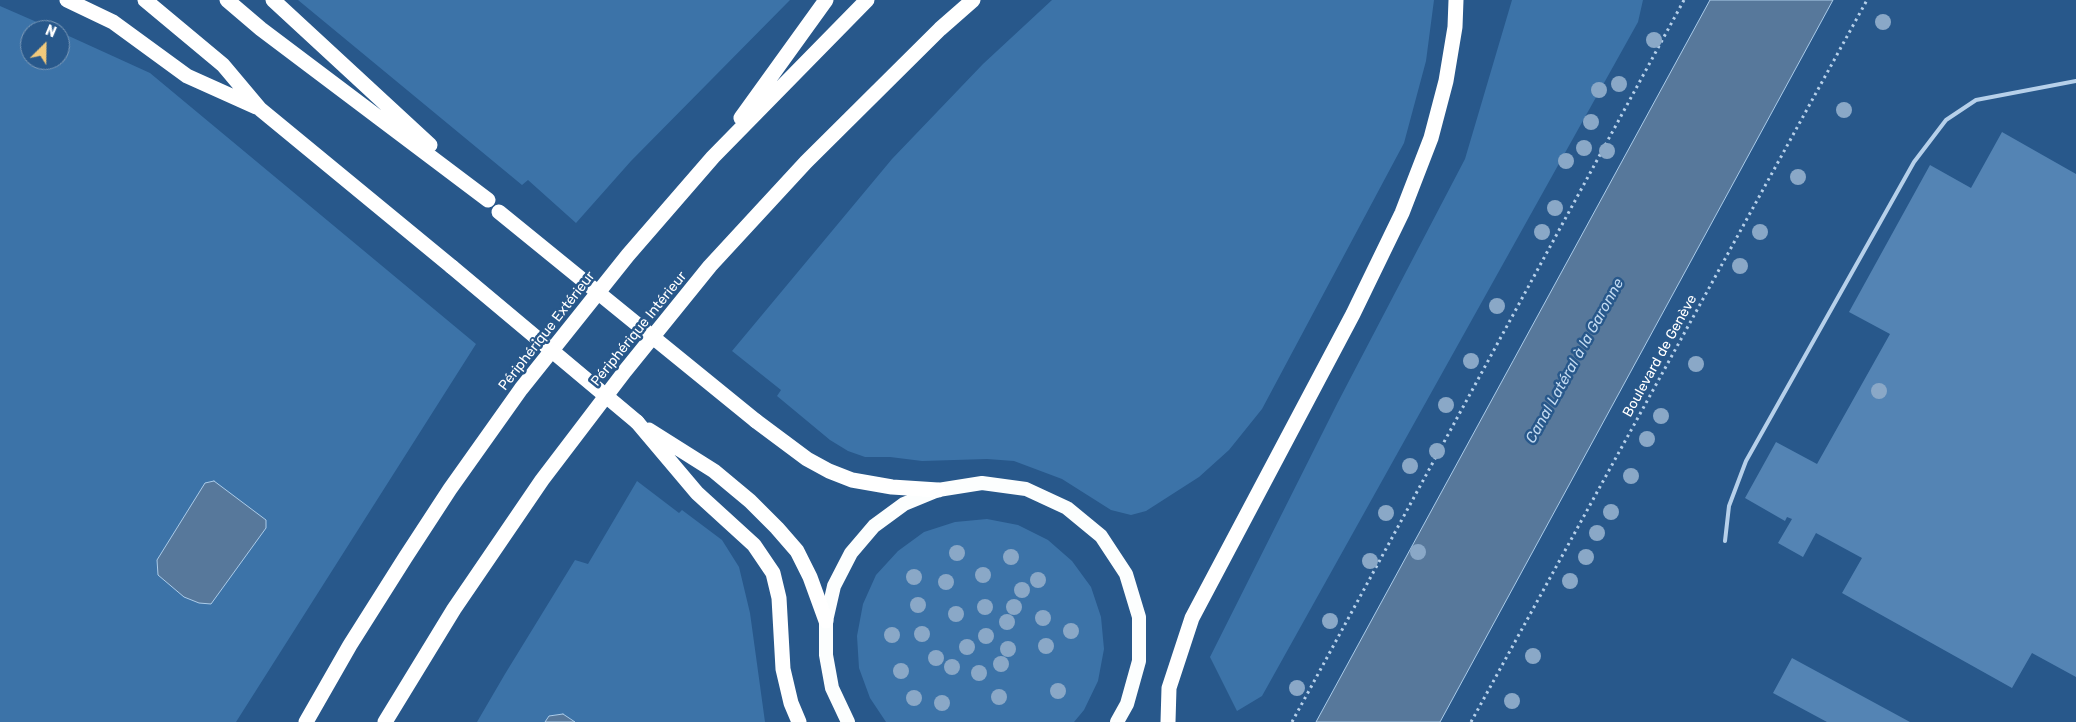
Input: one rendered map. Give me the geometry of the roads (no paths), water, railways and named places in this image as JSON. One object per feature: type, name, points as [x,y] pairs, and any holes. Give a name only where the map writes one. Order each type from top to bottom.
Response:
[{"type":"highway","points":[[67,0],[113,22],[187,76],[260,109]]},
{"type":"highway","points":[[145,0],[223,65],[260,109],[637,422],[714,471],[750,501],[777,528],[797,552],[810,576],[826,621]]},
{"type":"highway","points":[[227,0],[269,35],[488,200]]},
{"type":"highway","points":[[273,0],[499,212],[756,421],[808,459],[852,480],[892,487],[938,490],[982,483],[1026,489],[1067,508],[1101,536],[1126,574],[1139,617],[1139,661],[1127,704],[1117,722]]},
{"type":"highway","points":[[713,157],[826,0]]},
{"type":"highway","name":"Périphérique Extérieur","points":[[306,722],[350,644],[405,558],[450,489],[521,389],[628,255],[713,157],[867,0]]},
{"type":"highway","name":"Périphérique Intérieur","points":[[386,722],[454,609],[542,480],[625,371],[692,288],[806,162],[940,29],[973,0]]},
{"type":"highway","points":[[1168,722],[1169,688],[1192,618],[1353,314],[1402,213],[1431,138],[1446,81],[1455,27],[1456,0]]},
{"type":"highway","points":[[637,422],[696,493],[754,545],[772,573],[779,598],[783,669],[791,703],[798,722]]},
{"type":"highway","points":[[848,722],[832,688],[826,655],[826,621],[834,586],[851,553],[874,526],[904,504],[938,490]]},
{"type":"highway","points":[[1127,704],[1132,722]]},
{"type":"lane","points":[[1726,541],[1729,506],[1746,461],[1914,162],[1946,120],[1976,100],[2076,81]]},
{"type":"water","name":"Canal Latéral à la Garonne","points":[[1710,0],[1833,0],[1440,722],[1316,722]]},
{"type":"water","points":[[214,481],[266,520],[266,528],[211,604],[199,603],[184,597],[158,575],[157,560],[205,483]]},
{"type":"water","points":[[563,714],[575,722],[545,722],[549,716]]}]
